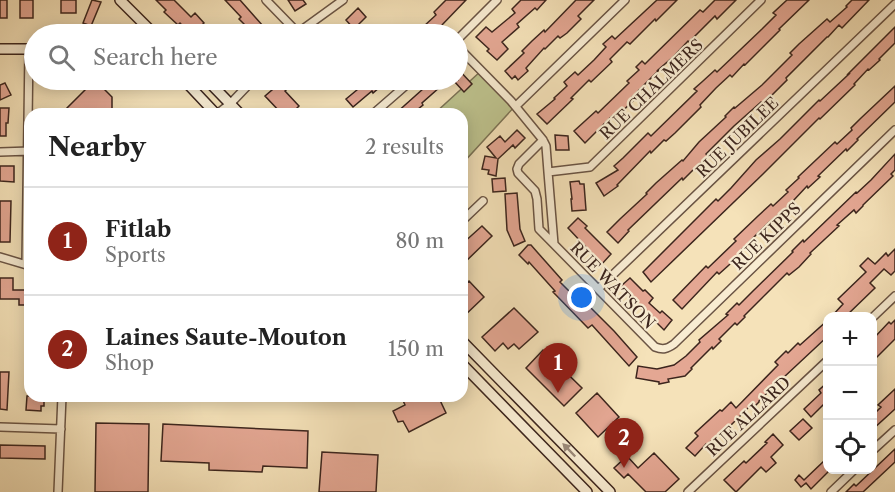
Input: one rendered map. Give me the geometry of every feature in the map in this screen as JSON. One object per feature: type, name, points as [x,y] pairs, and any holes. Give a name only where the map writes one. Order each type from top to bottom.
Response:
[{"type":"main road","points":[[120,0],[141,24]]},
{"type":"main road","points":[[0,48],[24,49]]},
{"type":"main road","points":[[194,90],[211,108]]},
{"type":"main road","points":[[217,90],[234,108]]},
{"type":"main road","points":[[468,347],[610,492]]},
{"type":"main road","points":[[468,370],[587,492]]},
{"type":"street","points":[[266,0],[288,24]]},
{"type":"street","points":[[311,24],[343,0]]},
{"type":"street","points":[[468,29],[497,0]]},
{"type":"street","points":[[516,106],[625,0]]},
{"type":"street","name":"RUE CHALMERS","points":[[548,171],[590,168],[761,0]]},
{"type":"street","name":"RUE JUBILEE","points":[[598,289],[895,4]]},
{"type":"street","name":"RUE WATSON","points":[[468,57],[516,106],[546,146],[554,244]]},
{"type":"street","points":[[30,108],[31,90]]},
{"type":"street","points":[[225,108],[243,90]]},
{"type":"street","points":[[380,108],[401,90]]},
{"type":"street","name":"RUE KIPPS","points":[[652,344],[660,349],[667,349],[674,344],[895,130]]},
{"type":"street","name":"RUE WATSON","points":[[543,140],[517,168],[518,173],[535,191],[539,229],[652,344]]},
{"type":"street","points":[[0,152],[24,151]]},
{"type":"street","points":[[468,215],[483,201]]},
{"type":"street","points":[[0,257],[24,264]]},
{"type":"street","points":[[877,314],[895,296]]},
{"type":"street","name":"RUE ALLARD","points":[[688,492],[823,365]]},
{"type":"street","points":[[57,492],[62,402]]},
{"type":"street","points":[[0,427],[61,429]]},
{"type":"street","points":[[877,447],[895,430]]},
{"type":"street","points":[[831,492],[850,474]]},
{"type":"green space","points":[[482,70],[516,105],[468,157],[468,108],[441,108],[460,90],[468,90],[468,83]]},
{"type":"building","points":[[0,0],[7,0],[7,18],[0,18]]},
{"type":"building","points":[[20,0],[33,0],[33,18],[20,18]]},
{"type":"building","points":[[61,0],[76,0],[76,13],[61,13]]},
{"type":"building","points":[[92,0],[101,2],[92,24],[83,23]]},
{"type":"building","points":[[156,0],[174,0],[191,17],[195,13],[204,23],[177,24],[164,12],[166,10]]},
{"type":"building","points":[[225,0],[240,0],[261,24],[244,24],[239,19],[241,17]]},
{"type":"building","points":[[288,0],[303,0],[306,4],[295,11]]},
{"type":"building","points":[[446,0],[466,0],[443,24],[426,24],[436,15],[434,12]]},
{"type":"building","points":[[521,0],[546,0],[537,10],[535,8],[517,24],[519,27],[502,42],[508,49],[497,60],[476,37],[486,27],[492,32],[515,13],[512,9]]},
{"type":"building","points":[[576,0],[594,0],[578,16],[581,19],[567,33],[560,38],[558,36],[544,48],[526,68],[528,71],[518,80],[515,76],[512,79],[505,71],[524,53],[522,51],[544,30],[545,32]]},
{"type":"building","points":[[657,0],[677,0],[630,44],[627,42],[610,59],[612,62],[591,82],[589,80],[547,124],[537,114],[567,86],[564,82],[575,72],[578,75],[606,47],[603,44],[612,36],[615,39]]},
{"type":"building","points":[[715,0],[736,0],[717,19],[715,16],[688,41],[632,97],[635,99],[614,119],[612,116],[585,143],[574,131],[596,111],[598,113],[629,83],[627,81],[639,70],[636,67],[642,61],[645,64],[700,10],[703,12]]},
{"type":"building","points":[[787,0],[809,0],[745,65],[716,88],[675,133],[651,153],[650,151],[618,186],[604,196],[596,183],[618,170],[614,166],[648,133],[651,136],[697,91],[694,89],[715,70],[717,72],[776,15],[773,13]]},
{"type":"building","points":[[852,0],[869,0],[842,28],[839,25],[763,104],[761,102],[734,126],[706,154],[708,156],[628,230],[618,243],[607,232],[656,183],[683,161],[734,107],[762,85],[792,55],[790,53],[799,44],[827,19],[830,22]]},
{"type":"building","points":[[358,8],[366,17],[359,24],[350,24],[346,20]]},
{"type":"building","points":[[895,27],[895,43],[880,60],[868,69],[855,85],[651,282],[643,272]]},
{"type":"building","points":[[5,83],[11,95],[0,100],[0,85]]},
{"type":"building","points":[[895,86],[895,102],[847,151],[846,149],[818,176],[820,177],[808,188],[807,186],[794,202],[768,223],[729,265],[719,274],[717,272],[682,309],[673,300],[706,266],[708,268],[736,241],[734,239],[758,216],[788,192],[786,190],[798,177],[835,142],[837,144],[852,130],[851,128]]},
{"type":"building","points":[[85,90],[105,90],[112,97],[112,108],[67,108]]},
{"type":"building","points":[[272,90],[286,90],[299,106],[297,108],[276,108],[265,96]]},
{"type":"building","points":[[357,90],[376,90],[373,93],[372,91],[353,107],[346,99]]},
{"type":"building","points":[[422,90],[437,90],[419,108],[402,108]]},
{"type":"building","points":[[0,108],[9,108],[6,136],[0,136]]},
{"type":"building","points":[[517,130],[525,138],[515,148],[513,145],[498,159],[496,176],[488,174],[489,170],[482,169],[485,156],[496,158],[487,147],[500,136],[505,142]]},
{"type":"building","points":[[555,135],[568,136],[569,150],[556,150]]},
{"type":"building","points":[[895,154],[895,170],[891,174],[893,176],[856,213],[854,210],[837,225],[839,226],[810,253],[799,267],[789,275],[787,273],[737,325],[735,323],[719,339],[721,341],[713,349],[712,347],[685,376],[668,379],[669,382],[659,384],[659,382],[636,378],[638,366],[657,369],[674,365],[686,356],[700,342],[699,340],[728,315],[726,314],[737,303],[739,305],[803,240],[804,242],[871,180]]},
{"type":"building","points":[[0,166],[14,166],[14,182],[0,181]]},
{"type":"building","points":[[505,178],[506,191],[493,192],[492,179]]},
{"type":"building","points":[[579,181],[580,184],[584,184],[586,210],[572,211],[570,182]]},
{"type":"building","points":[[517,193],[520,229],[525,241],[514,246],[507,230],[505,194]]},
{"type":"building","points":[[0,201],[11,201],[10,242],[0,242]]},
{"type":"building","points":[[578,218],[611,254],[602,264],[568,228]]},
{"type":"building","points":[[482,226],[492,236],[468,259],[468,239]]},
{"type":"building","points":[[528,245],[531,245],[562,280],[560,282],[587,308],[589,306],[637,357],[629,366],[592,325],[588,328],[553,292],[555,291],[529,262],[528,264],[519,255]]},
{"type":"building","points":[[895,249],[895,271],[891,275],[884,269],[870,283],[875,288],[850,312],[836,312],[843,304],[838,299],[866,272],[860,266],[868,258],[875,264],[886,253],[888,256]]},
{"type":"building","points":[[0,278],[13,278],[13,290],[24,290],[24,305],[19,305],[19,299],[0,299]]},
{"type":"building","points":[[630,278],[653,298],[649,303],[672,320],[664,330],[621,286]]},
{"type":"building","points":[[468,282],[484,297],[468,312]]},
{"type":"building","points":[[514,308],[538,332],[519,349],[514,344],[508,349],[503,343],[495,351],[482,337]]},
{"type":"building","points":[[895,320],[895,339],[877,357],[877,335],[889,322],[891,324]]},
{"type":"building","points":[[823,324],[823,341],[755,406],[751,405],[721,435],[720,433],[706,444],[695,456],[686,448],[698,436],[695,433],[720,410],[722,411],[731,402],[736,408],[778,365],[775,362],[786,351],[788,353],[798,343],[800,345]]},
{"type":"building","points":[[543,350],[582,388],[564,406],[526,368]]},
{"type":"building","points":[[0,372],[9,372],[7,410],[0,409]]},
{"type":"building","points":[[823,386],[823,405],[811,417],[804,409],[821,393],[819,390]]},
{"type":"building","points":[[895,389],[895,409],[877,425],[877,411],[881,407],[878,405]]},
{"type":"building","points":[[597,393],[619,417],[598,437],[576,413]]},
{"type":"building","points":[[27,402],[44,402],[41,411],[26,410]]},
{"type":"building","points":[[404,402],[441,402],[446,413],[409,432],[403,421],[398,422],[393,411],[405,405]]},
{"type":"building","points":[[803,419],[812,428],[799,440],[790,431]]},
{"type":"building","points":[[96,423],[149,424],[148,492],[95,492]]},
{"type":"building","points":[[163,424],[308,431],[307,468],[263,466],[262,472],[209,470],[209,463],[161,461]]},
{"type":"building","points":[[773,434],[783,445],[771,457],[776,463],[766,472],[761,467],[736,492],[724,480],[744,461],[746,463]]},
{"type":"building","points":[[0,445],[45,446],[45,459],[0,458]]},
{"type":"building","points":[[895,449],[895,462],[863,492],[846,492],[869,474],[877,474],[877,466]]},
{"type":"building","points":[[322,452],[378,455],[376,492],[319,492]]},
{"type":"building","points":[[654,453],[679,479],[665,492],[646,492],[628,474],[624,478],[614,468],[627,456],[638,468]]},
{"type":"building","points":[[823,462],[823,474],[826,474],[811,489],[806,483],[801,487],[795,480],[799,475],[804,480]]},
{"type":"place","name":"Fitlab","points":[[558,393]]},
{"type":"place","name":"Laines Saute-Mouton","points":[[624,468]]}]
